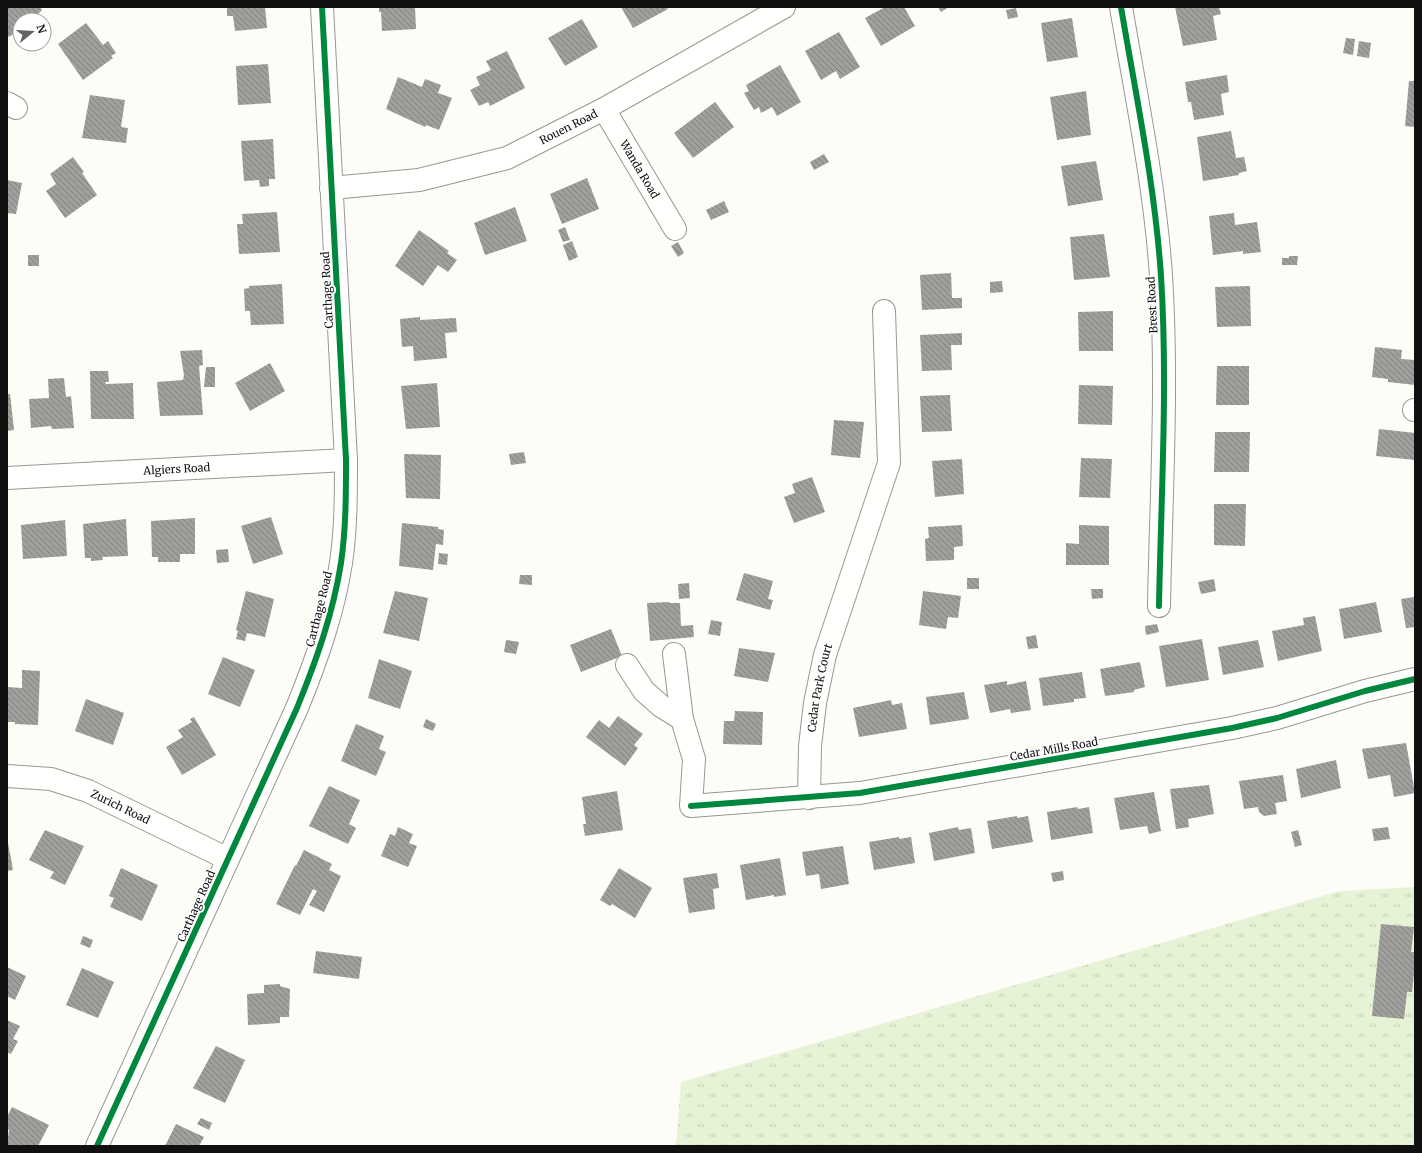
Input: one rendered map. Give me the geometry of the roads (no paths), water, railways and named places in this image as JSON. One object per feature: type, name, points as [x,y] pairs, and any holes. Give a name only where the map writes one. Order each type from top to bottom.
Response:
[{"type":"street","name":"Carthage Road","points":[[97,1146],[297,708],[317,657],[332,609],[343,548],[346,460],[322,7]]},
{"type":"street","name":"Rouen Road","points":[[331,188],[419,180],[507,158],[604,109],[784,7]]},
{"type":"street","name":"Brest Road","points":[[1121,7],[1155,212],[1161,275],[1164,336],[1159,606]]},
{"type":"street","name":"Wanda Road","points":[[604,109],[675,229]]},
{"type":"street","name":"Cedar Park Court","points":[[810,798],[810,746],[815,704],[825,655],[848,582],[889,463],[884,310]]},
{"type":"street","name":"Algiers Road","points":[[7,478],[346,460]]},
{"type":"street","points":[[674,654],[682,719]]},
{"type":"street","points":[[627,665],[644,691],[661,706],[682,719]]},
{"type":"street","name":"Cedar Mills Road","points":[[682,719],[694,759],[691,806],[860,793],[1232,728],[1277,718],[1365,691],[1415,679]]},
{"type":"street","name":"Zurich Road","points":[[7,776],[51,779],[88,791],[228,859]]}]
